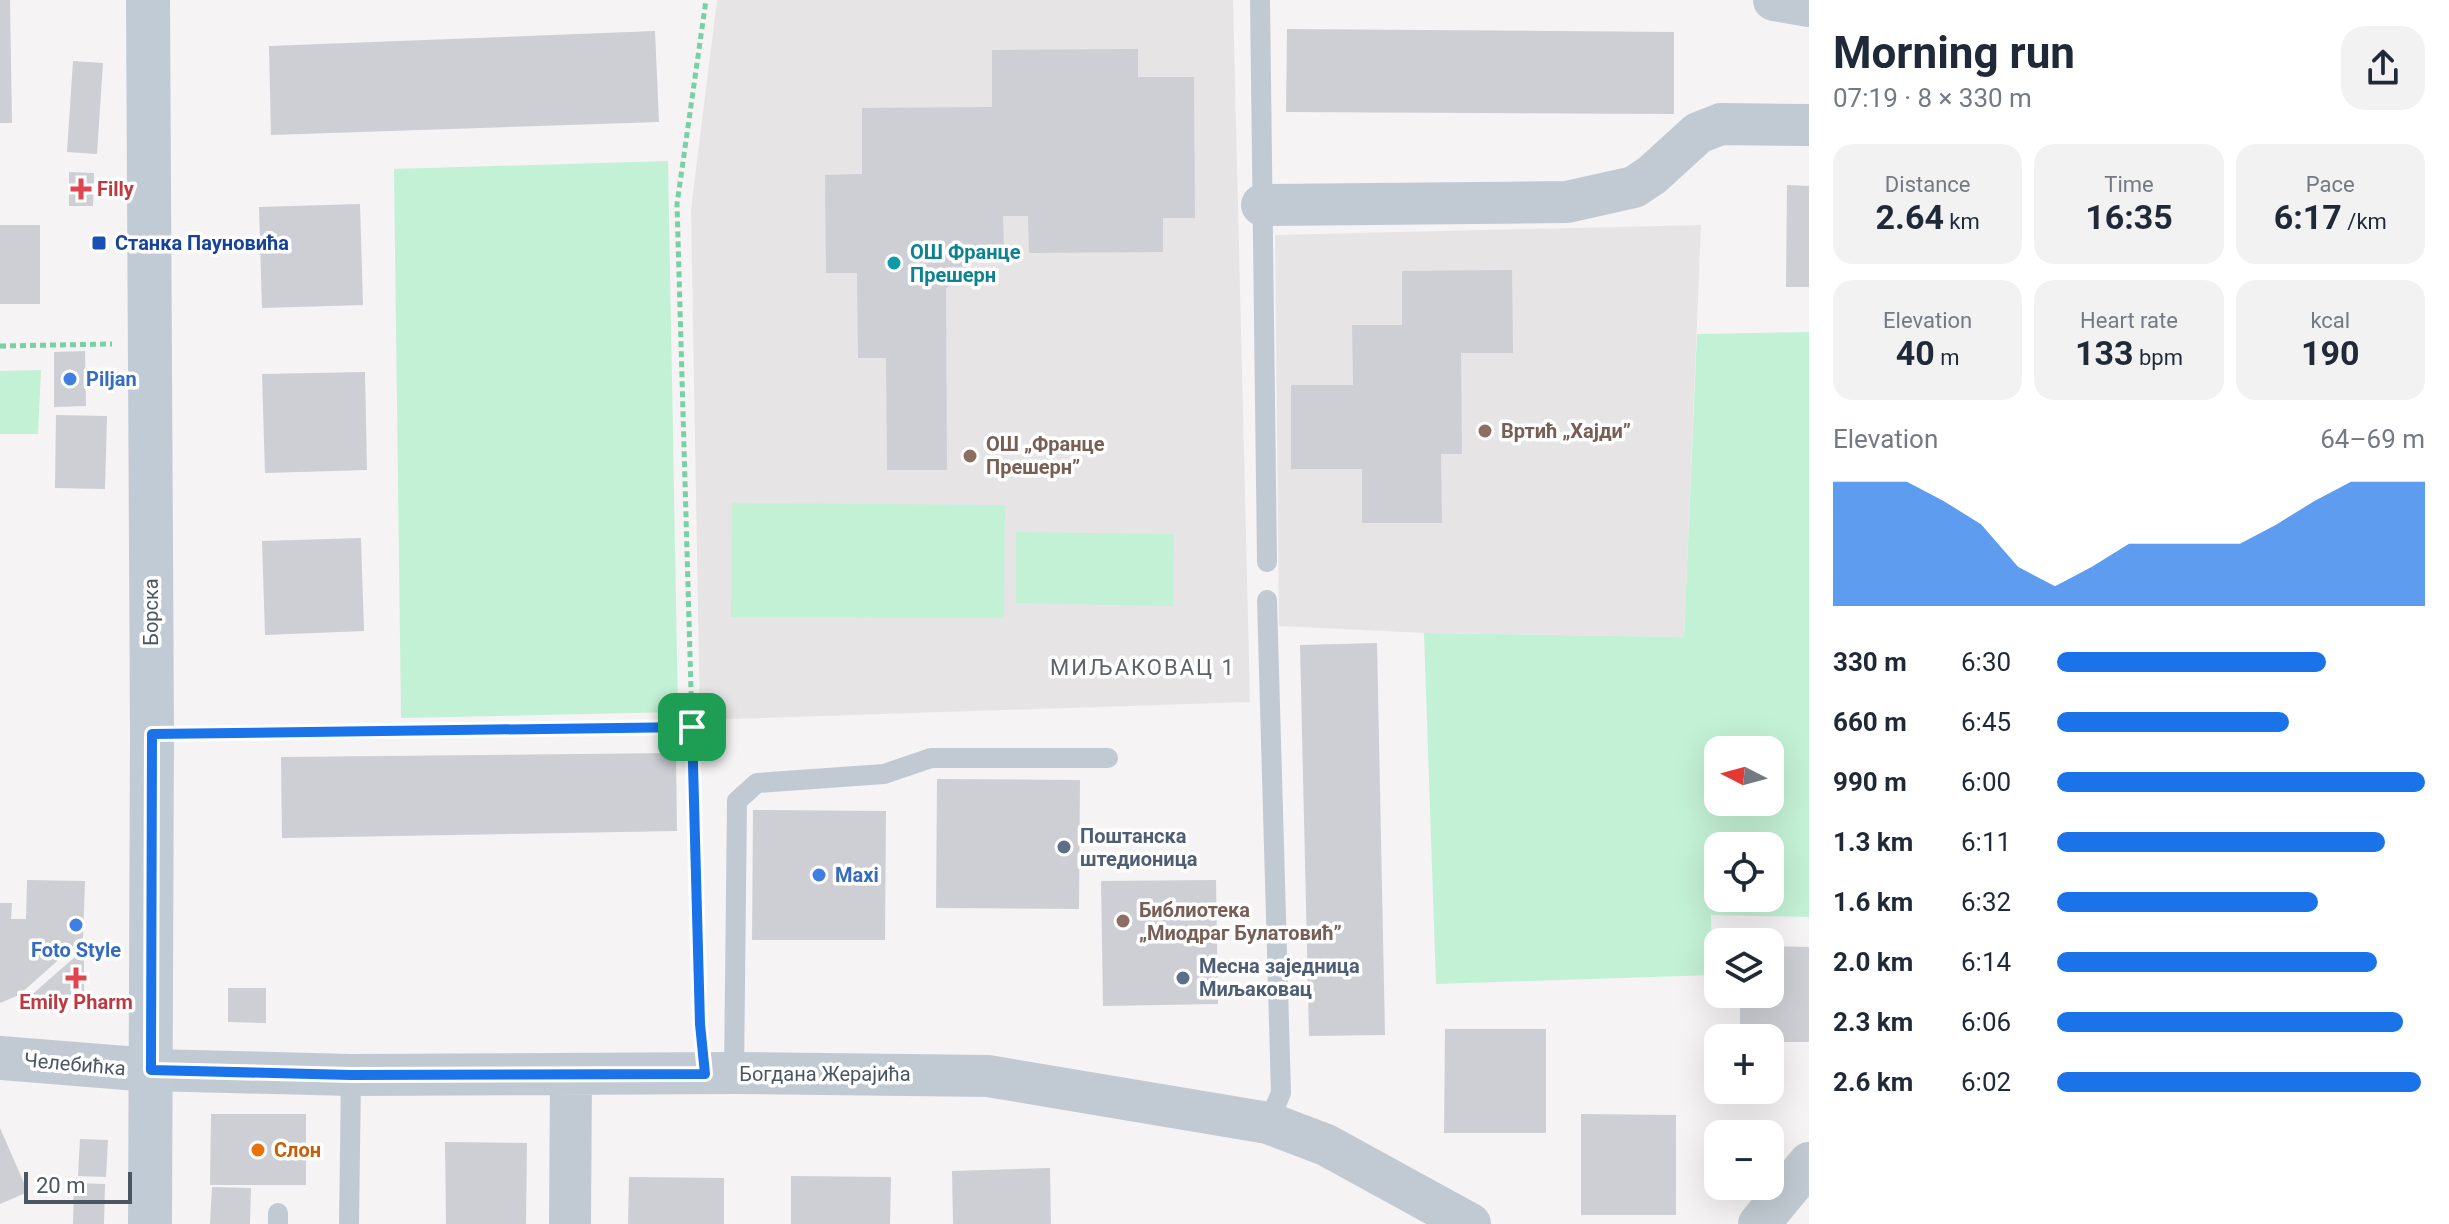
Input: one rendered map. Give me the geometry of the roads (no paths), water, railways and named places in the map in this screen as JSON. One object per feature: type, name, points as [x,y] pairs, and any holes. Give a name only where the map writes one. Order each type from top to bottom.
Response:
[{"type":"main road","name":"Борска","points":[[148,0],[152,734],[150,1224]]},
{"type":"street","points":[[1774,0],[1809,6]]},
{"type":"street","points":[[1262,205],[1567,202],[1634,187],[1652,175],[1698,133],[1721,124],[1809,125]]},
{"type":"street","name":"Челебићка","points":[[0,1058],[151,1070]]},
{"type":"street","name":"Богдана Жерајића","points":[[151,1070],[351,1075],[988,1076],[1268,1123],[1326,1145],[1470,1224]]},
{"type":"street","points":[[570,1224],[571,1076]]},
{"type":"street","points":[[1759,1224],[1809,1163]]},
{"type":"lane","points":[[1260,0],[1267,562]]},
{"type":"lane","points":[[1267,600],[1281,1093],[1268,1123]]},
{"type":"lane","points":[[719,1074],[737,801],[757,783],[884,774],[931,758],[1108,758]]},
{"type":"lane","points":[[349,1224],[351,1075]]},
{"type":"place","name":"Filly","points":[[81,189]]},
{"type":"place","name":"Станка Пауновића","points":[[99,243]]},
{"type":"place","name":"ОШ Франце Прешерн","points":[[894,263]]},
{"type":"place","name":"Piljan","points":[[70,379]]},
{"type":"place","name":"Вртић „Хајди”","points":[[1485,431]]},
{"type":"place","name":"ОШ „Франце Прешерн”","points":[[970,456]]},
{"type":"place","name":"Поштанска штедионица","points":[[1064,847]]},
{"type":"place","name":"Maxi","points":[[819,875]]},
{"type":"place","name":"Библиотека „Миодраг Булатовић”","points":[[1123,921]]},
{"type":"place","name":"Foto Style","points":[[76,925]]},
{"type":"place","name":"Emily Pharm","points":[[76,978]]},
{"type":"place","name":"Месна заједница Миљаковац","points":[[1183,978]]},
{"type":"place","name":"Слон","points":[[258,1150]]},
{"type":"district","name":"МИЉАКОВАЦ 1","points":[[1143,667]]}]
